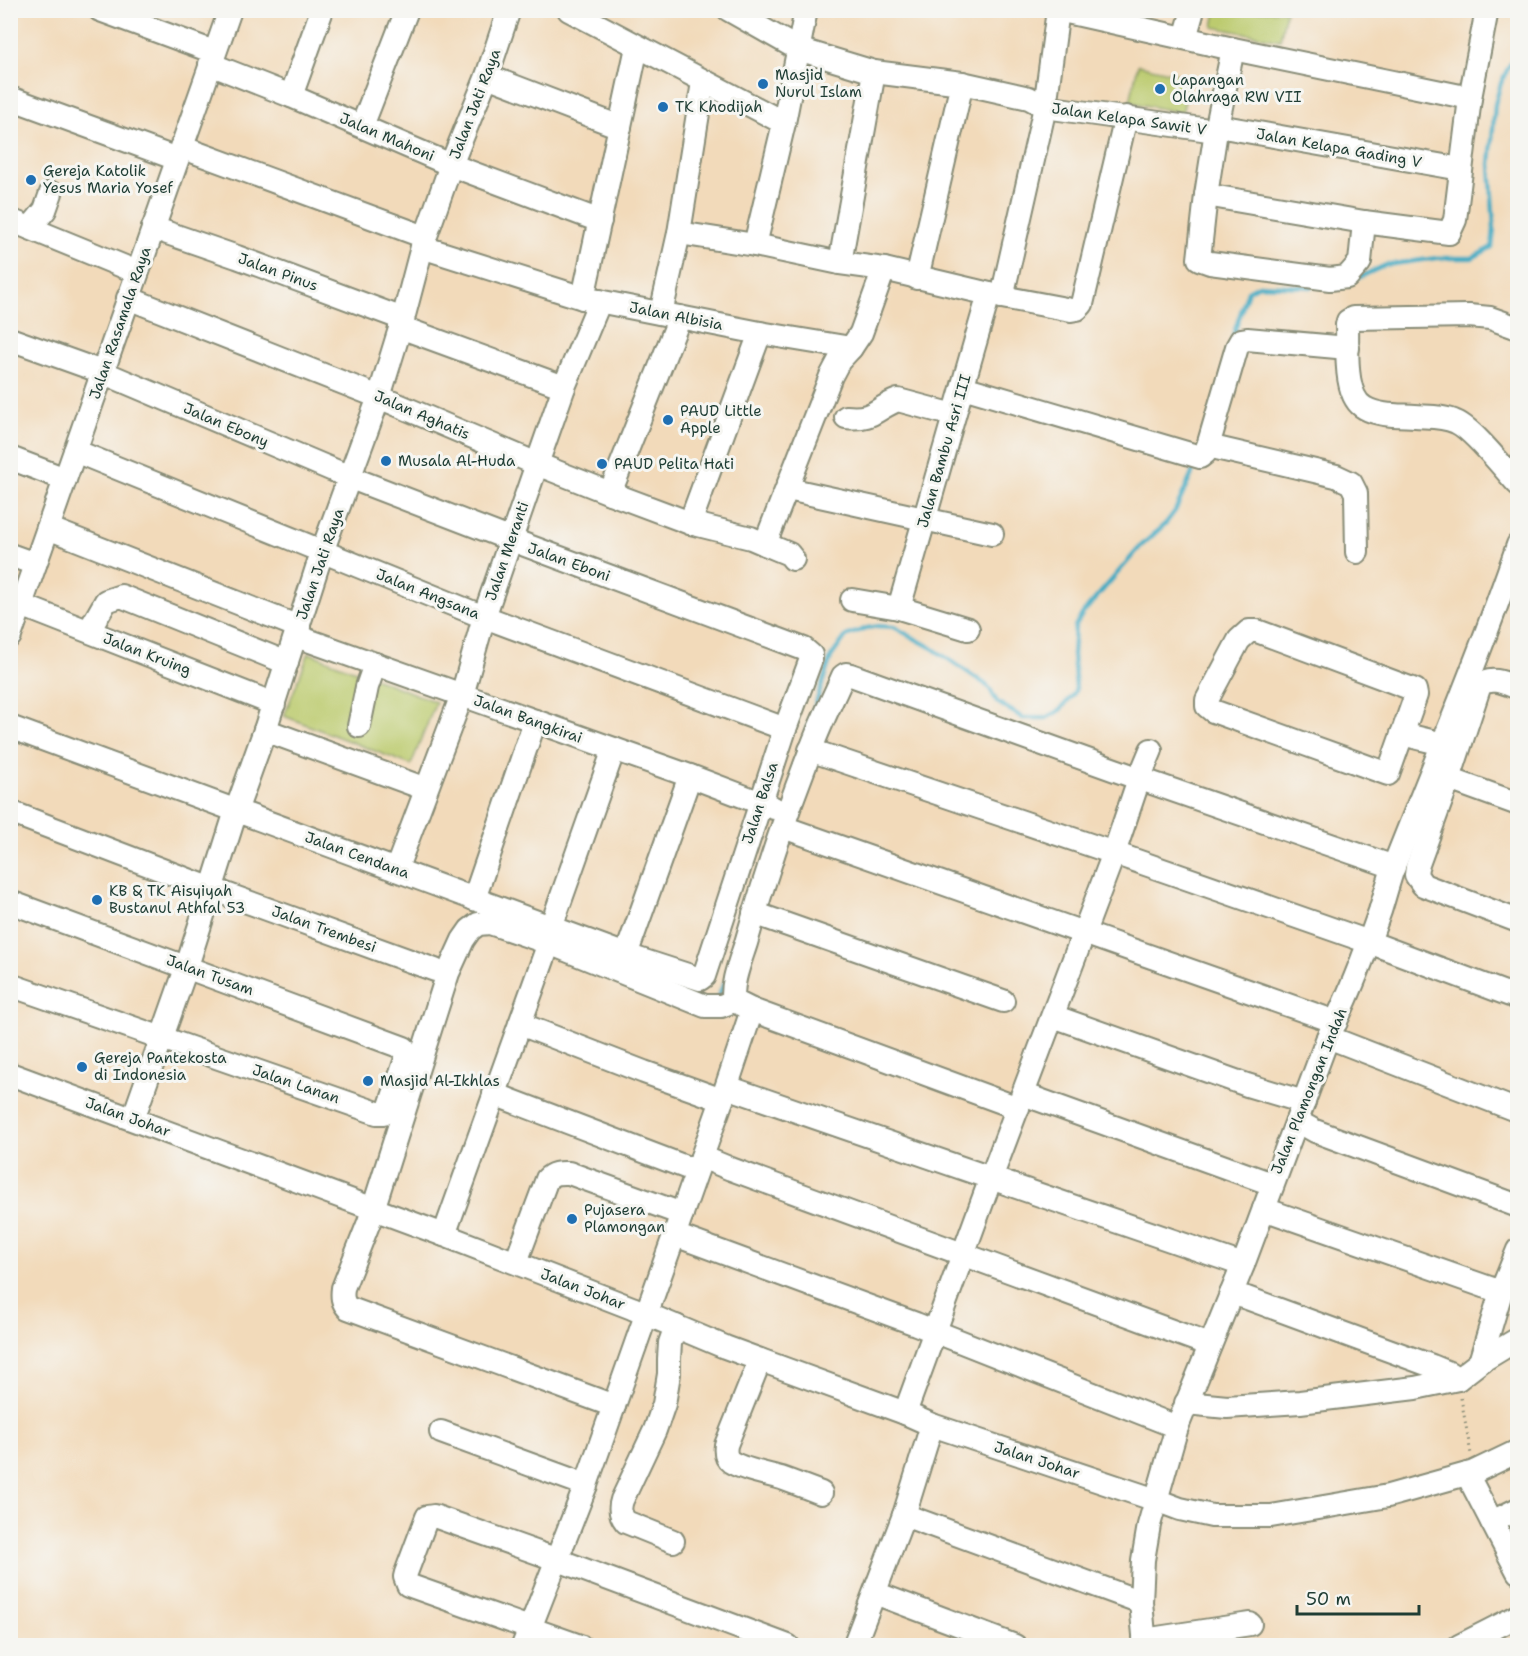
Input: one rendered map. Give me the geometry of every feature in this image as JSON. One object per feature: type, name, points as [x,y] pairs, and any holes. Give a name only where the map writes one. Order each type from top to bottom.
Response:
[{"type":"street","name":"Jalan Mahoni","points":[[100,10],[451,165],[600,221]]},
{"type":"street","name":"Jalan Rasamala Raya","points":[[10,636],[230,10]]},
{"type":"street","points":[[291,96],[322,10]]},
{"type":"street","points":[[362,126],[407,10]]},
{"type":"street","name":"Jalan Jati Raya","points":[[133,1119],[187,966],[322,552],[379,397],[424,242],[451,165],[487,76],[509,10]]},
{"type":"street","points":[[569,10],[784,123]]},
{"type":"street","name":"Jalan Kelapa Sawit V","points":[[729,10],[798,49],[874,72],[962,83],[1029,98],[1045,107],[1217,129]]},
{"type":"street","points":[[755,245],[784,123],[806,10]]},
{"type":"street","points":[[1058,10],[1470,98]]},
{"type":"street","name":"Jalan Bambu Asri III","points":[[899,608],[954,415],[996,295],[1045,107],[1058,10]]},
{"type":"street","points":[[1185,38],[1192,10]]},
{"type":"street","points":[[1206,195],[1364,222],[1449,233],[1455,220],[1470,98],[1487,10]]},
{"type":"street","name":"Jalan Meranti","points":[[396,870],[462,695],[484,617],[592,300],[600,221],[636,47]]},
{"type":"street","points":[[1233,49],[1206,195],[1200,261],[1330,279],[1347,277],[1360,262],[1364,222]]},
{"type":"street","points":[[840,263],[874,72]]},
{"type":"street","points":[[487,76],[620,127]]},
{"type":"street","points":[[610,493],[670,315],[679,233],[703,82]]},
{"type":"street","points":[[917,278],[962,83]]},
{"type":"street","name":"Jalan Albisia","points":[[10,98],[179,153],[592,300],[760,333],[851,348]]},
{"type":"street","points":[[679,233],[884,269],[996,295],[1071,310],[1077,309],[1082,304],[1126,117]]},
{"type":"street","name":"Jalan Kelapa Gading V","points":[[1217,129],[1461,169]]},
{"type":"street","points":[[20,224],[45,210],[51,194]]},
{"type":"street","points":[[20,224],[137,272]]},
{"type":"street","name":"Jalan Pinus","points":[[153,228],[237,257],[564,387]]},
{"type":"street","points":[[758,541],[786,488],[831,376],[839,361],[861,333],[884,269]]},
{"type":"street","name":"Jalan Aghatis","points":[[128,298],[379,397],[610,493],[690,523],[758,541],[789,554],[793,559]]},
{"type":"street","points":[[1518,328],[1490,318],[1469,316],[1353,318],[1348,321],[1347,325],[1351,389],[1355,400],[1360,405],[1367,410],[1390,415],[1455,421],[1466,427],[1518,484]]},
{"type":"street","points":[[690,523],[760,333]]},
{"type":"street","name":"Jalan Ebony","points":[[10,339],[102,372],[350,477]]},
{"type":"street","points":[[1198,452],[1241,340],[1348,348]]},
{"type":"street","points":[[963,387],[1198,452],[1336,476],[1352,483],[1356,493],[1357,552]]},
{"type":"street","points":[[846,417],[861,418],[898,400],[954,415]]},
{"type":"street","name":"Jalan Angsana","points":[[75,451],[484,617],[784,729]]},
{"type":"street","points":[[10,458],[65,478]]},
{"type":"street","name":"Jalan Eboni","points":[[350,477],[788,643]]},
{"type":"street","points":[[797,491],[992,534]]},
{"type":"street","name":"Jalan Bangkirai","points":[[48,528],[375,664],[690,776],[776,812],[1332,1030],[1518,1111]]},
{"type":"street","name":"Jalan Plamongan Indah","points":[[1145,1643],[1141,1602],[1143,1560],[1149,1525],[1177,1427],[1243,1265],[1332,1030],[1369,942],[1394,867],[1443,744],[1511,585],[1518,545]]},
{"type":"street","points":[[10,555],[35,564]]},
{"type":"street","points":[[89,631],[106,601],[121,596],[287,663]]},
{"type":"street","points":[[852,600],[899,608],[968,629]]},
{"type":"street","name":"Jalan Kruing","points":[[21,605],[274,704]]},
{"type":"street","points":[[1249,631],[1257,631],[1415,690],[1416,695],[1402,734],[1389,772],[1385,774],[1213,711],[1208,706],[1207,700],[1239,640],[1249,631]]},
{"type":"street","name":"Jalan Balsa","points":[[704,976],[776,812],[784,729],[811,659],[811,655],[804,648],[788,643]]},
{"type":"street","points":[[359,726],[367,687],[375,664]]},
{"type":"street","points":[[527,1636],[586,1485],[724,1094],[743,1005],[733,992],[754,913],[776,812],[810,750],[843,676],[848,674],[1139,779],[1394,867]]},
{"type":"street","points":[[1518,688],[1496,680],[1487,680],[1480,685],[1417,867],[1417,878],[1423,885],[1518,921]]},
{"type":"street","points":[[474,898],[535,721]]},
{"type":"street","name":"Jalan Cendana","points":[[10,727],[474,898],[550,935],[626,955],[698,979],[704,976]]},
{"type":"street","points":[[265,730],[426,789]]},
{"type":"street","points":[[1402,734],[1443,744]]},
{"type":"street","points":[[444,1234],[520,1024],[614,749]]},
{"type":"street","points":[[810,750],[1369,942],[1518,998]]},
{"type":"street","points":[[905,1413],[1151,750]]},
{"type":"street","points":[[626,955],[690,776]]},
{"type":"street","points":[[1449,779],[1518,804]]},
{"type":"street","name":"Jalan Trembesi","points":[[10,812],[435,970]]},
{"type":"street","name":"Jalan Tusam","points":[[10,902],[187,966],[404,1048],[407,1052]]},
{"type":"street","points":[[754,913],[1003,1001]]},
{"type":"street","points":[[614,1406],[348,1308],[342,1299],[343,1288],[371,1215],[402,1095],[463,940],[478,924],[490,923],[550,935],[705,1006],[743,1005],[1021,1101],[1272,1184]]},
{"type":"street","name":"Jalan Lanan","points":[[10,985],[377,1113],[387,1111],[402,1095],[407,1052]]},
{"type":"street","points":[[1053,1016],[1247,1085],[1300,1111],[1315,1131],[1518,1206]]},
{"type":"street","points":[[520,1024],[644,1072],[724,1094],[991,1178],[1243,1265]]},
{"type":"street","name":"Jalan Johar","points":[[10,1074],[133,1119],[371,1215],[444,1234],[516,1262],[644,1320],[676,1326],[724,1347],[932,1425],[1180,1509],[1212,1516],[1271,1516],[1388,1496],[1471,1473],[1518,1451]]},
{"type":"street","points":[[494,1094],[699,1164],[731,1169],[1210,1345]]},
{"type":"street","points":[[516,1262],[547,1179],[555,1173],[569,1173],[682,1214]]},
{"type":"street","points":[[1264,1209],[1501,1292]]},
{"type":"street","points":[[675,1235],[934,1331],[1177,1427]]},
{"type":"street","points":[[1480,1362],[1501,1292],[1518,1250]]},
{"type":"street","points":[[1231,1294],[1432,1366],[1458,1379]]},
{"type":"street","points":[[673,1541],[626,1522],[620,1509],[664,1404],[669,1374],[670,1343],[676,1326]]},
{"type":"street","points":[[1186,1404],[1227,1407],[1300,1402],[1415,1388],[1458,1379],[1480,1362],[1518,1340]]},
{"type":"street","points":[[760,1360],[726,1445],[727,1458],[741,1467],[785,1479],[821,1493]]},
{"type":"street","points":[[854,1646],[904,1515],[932,1425]]},
{"type":"street","points":[[441,1432],[586,1485]]},
{"type":"street","points":[[1471,1473],[1492,1522],[1518,1572]]},
{"type":"street","points":[[1492,1522],[1518,1509]]},
{"type":"street","points":[[904,1515],[1141,1602]]},
{"type":"street","points":[[580,1646],[527,1636],[408,1585],[406,1573],[427,1517],[434,1516],[558,1560],[788,1646]]},
{"type":"street","points":[[875,1593],[1015,1646]]},
{"type":"street","points":[[1464,1644],[1518,1616]]},
{"type":"street","points":[[1145,1643],[1250,1624]]},
{"type":"path","points":[[1458,1379],[1471,1473]]},
{"type":"green space","points":[[1216,11],[1286,11],[1280,40],[1213,27]]},
{"type":"green space","name":"Lapangan Olahraga RW VII","points":[[1138,65],[1191,77],[1182,113],[1130,102]]},
{"type":"green space","points":[[309,653],[436,702],[411,765],[284,716]]},
{"type":"waterway","points":[[1360,277],[1386,265],[1437,258],[1472,258],[1492,247],[1494,229],[1490,164],[1495,104],[1501,83],[1509,66],[1518,55]]},
{"type":"waterway","points":[[1233,336],[1248,291],[1259,285],[1311,287]]},
{"type":"waterway","points":[[807,730],[831,657],[846,636],[879,626],[894,627],[932,648],[985,684],[997,702],[1023,718],[1046,718],[1059,711],[1076,688],[1073,655],[1075,626],[1083,613],[1140,547],[1166,523],[1175,511],[1196,461]]},
{"type":"waterway","points":[[716,999],[724,983]]},
{"type":"place","name":"Masjid Nurul Islam","points":[[763,84]]},
{"type":"place","name":"Lapangan Olahraga RW VII","points":[[1160,89]]},
{"type":"place","name":"TK Khodijah","points":[[663,107]]},
{"type":"place","name":"Gereja Katolik Yesus Maria Yosef","points":[[31,180]]},
{"type":"place","name":"PAUD Little Apple","points":[[668,420]]},
{"type":"place","name":"Musala Al-Huda","points":[[386,461]]},
{"type":"place","name":"PAUD Pelita Hati","points":[[602,464]]},
{"type":"place","name":"KB & TK Aisyiyah Bustanul Athfal 53","points":[[97,900]]},
{"type":"place","name":"Gereja Pantekosta di Indonesia","points":[[82,1067]]},
{"type":"place","name":"Masjid Al-Ikhlas","points":[[368,1081]]},
{"type":"place","name":"Pujasera Plamongan","points":[[572,1219]]}]
